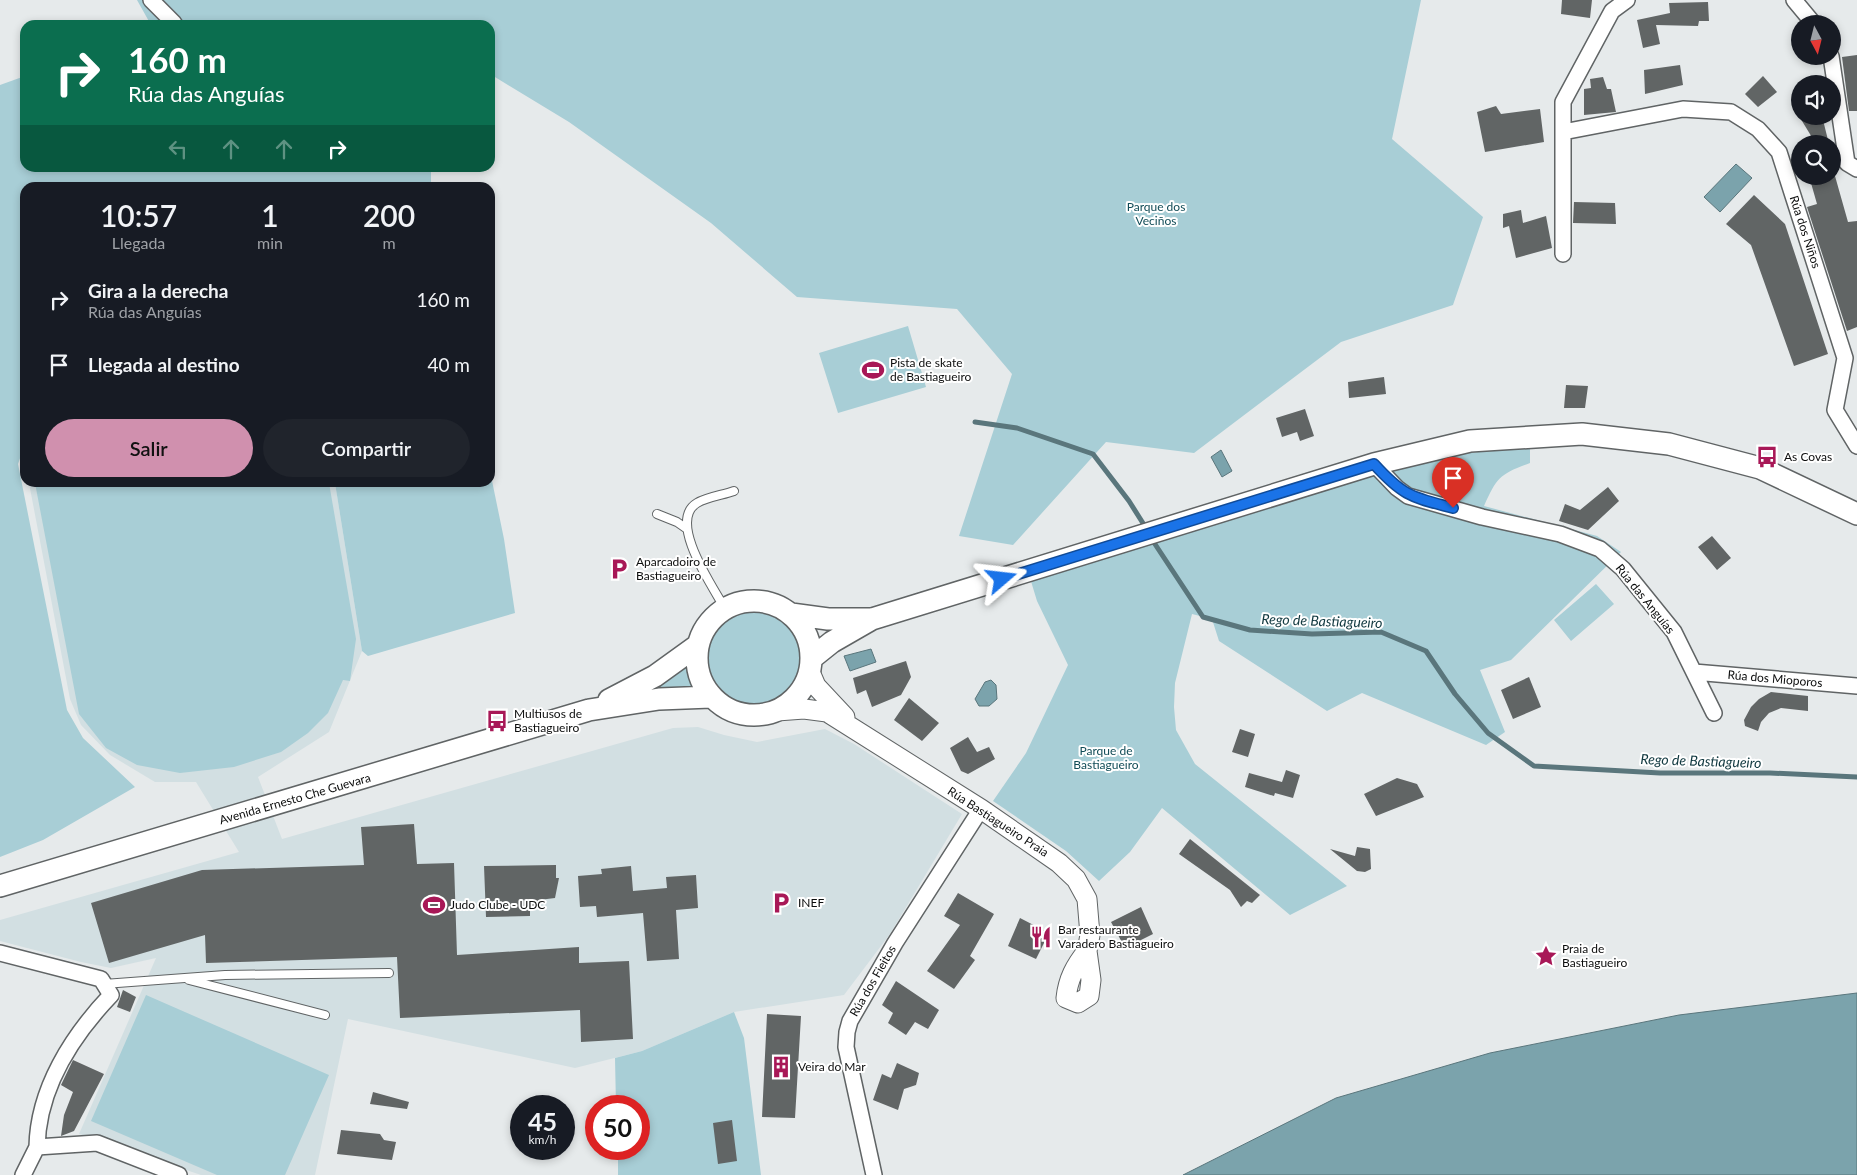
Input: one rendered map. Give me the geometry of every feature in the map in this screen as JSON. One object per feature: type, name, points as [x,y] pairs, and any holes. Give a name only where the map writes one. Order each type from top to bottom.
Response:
[{"type":"main road","points":[[811,665],[805,631],[791,614],[775,605],[746,601],[724,607],[698,645],[698,671],[711,697],[725,708],[749,716],[778,711],[802,690],[811,665],[832,642],[872,619],[1374,464],[1470,441],[1582,434],[1669,444],[1760,468],[1857,514]]},
{"type":"main road","points":[[791,614],[828,619],[872,619]]},
{"type":"main road","name":"Avenida Ernesto Che Guevara","points":[[589,710],[655,676],[698,645]]},
{"type":"main road","name":"Avenida Ernesto Che Guevara","points":[[0,886],[589,710],[658,699],[711,697]]},
{"type":"street","points":[[151,0],[171,20]]},
{"type":"street","points":[[1563,254],[1562,102],[1612,6],[1627,0]]},
{"type":"street","points":[[1794,0],[1806,15]]},
{"type":"street","points":[[1832,65],[1847,163],[1857,169]]},
{"type":"street","name":"Rúa dos Niños","points":[[1563,132],[1683,109],[1731,112],[1758,129],[1779,152],[1845,358],[1835,410],[1857,446]]},
{"type":"street","name":"Rúa das Anguías","points":[[1374,464],[1397,488],[1408,496],[1482,517],[1560,534],[1600,548],[1623,569],[1674,632],[1714,713]]},
{"type":"street","points":[[811,665],[816,686],[854,727]]},
{"type":"street","name":"Rúa dos Mioporos","points":[[1694,672],[1857,686]]},
{"type":"street","points":[[778,711],[804,709],[826,711],[854,727]]},
{"type":"street","name":"Rúa Bastiagueiro Praia","points":[[854,727],[981,809],[1060,863],[1076,879],[1087,899],[1090,935],[1087,950]]},
{"type":"street","name":"Rúa dos Fieitos","points":[[874,1175],[846,1043],[848,1026],[894,943],[981,809]]},
{"type":"street","points":[[0,952],[101,979],[111,995],[90,1017],[58,1067],[42,1107],[37,1129],[37,1147],[23,1175]]},
{"type":"street","points":[[37,1147],[97,1143],[179,1175]]},
{"type":"lane","points":[[724,607],[690,542],[687,529],[688,512],[697,503],[734,491]]},
{"type":"lane","points":[[657,514],[678,522],[687,529]]},
{"type":"lane","points":[[104,984],[182,978],[389,972]]},
{"type":"lane","points":[[182,978],[325,1015]]},
{"type":"shaded area","points":[[1736,164],[1752,178],[1720,212],[1704,197]]},
{"type":"shaded area","points":[[1221,450],[1232,471],[1222,477],[1211,457]]},
{"type":"shaded area","points":[[30,487],[336,487],[362,651],[329,732],[258,777],[282,839],[673,728],[698,727],[757,742],[825,729],[854,744],[962,814],[890,934],[844,995],[734,1012],[642,1051],[575,1068],[348,1019],[315,1175],[201,1175],[79,1134],[156,958],[111,968],[0,941],[0,920],[239,852],[196,782],[155,782],[110,755],[81,725],[70,699]]},
{"type":"shaded area","points":[[871,649],[876,662],[850,671],[844,656]]},
{"type":"shaded area","points":[[991,680],[996,685],[997,699],[989,706],[979,706],[975,699],[985,682]]},
{"type":"shaded area","points":[[1857,993],[1857,1175],[1183,1175],[1336,1098],[1490,1053],[1679,1015]]},
{"type":"green space","name":"Parque dos Veciños","points":[[137,0],[1421,0],[1392,139],[1483,217],[1453,305],[1341,342],[1194,453],[1106,442],[1013,545],[959,536],[1012,374],[957,309],[797,297],[711,223],[569,122],[495,77],[495,20],[148,20]]},
{"type":"green space","points":[[20,78],[20,172],[431,172],[431,182],[20,182],[20,458],[18,464],[20,487],[23,487],[67,710],[83,738],[135,787],[43,840],[0,857],[0,85]]},
{"type":"green space","name":"Pista de skate de Bastiagueiro","points":[[908,326],[926,387],[838,413],[819,353]]},
{"type":"green space","name":"Parque de Bastiagueiro","points":[[1530,446],[1530,463],[1512,470],[1501,478],[1492,489],[1484,506],[1597,536],[1621,552],[1511,660],[1480,670],[1505,732],[1486,745],[1362,693],[1327,711],[1219,641],[1212,619],[1192,614],[1175,683],[1174,707],[1176,730],[1195,764],[1347,886],[1290,915],[1162,808],[1130,852],[1099,881],[1066,851],[993,801],[1026,753],[1068,665],[1037,601],[1030,578],[1374,474],[1460,454]]},
{"type":"green space","points":[[36,487],[330,487],[356,639],[350,681],[343,680],[328,713],[308,733],[281,752],[234,767],[180,773],[137,765],[106,748],[79,714]]},
{"type":"green space","points":[[336,487],[493,487],[504,539],[515,613],[368,656],[362,651]]},
{"type":"green space","points":[[1596,584],[1614,604],[1571,641],[1554,620]]},
{"type":"green space","points":[[755,610],[773,614],[789,624],[799,640],[803,658],[799,676],[789,692],[773,702],[755,706],[737,702],[721,692],[711,676],[707,658],[711,640],[721,624],[737,614]]},
{"type":"green space","points":[[687,665],[692,688],[654,687]]},
{"type":"green space","points":[[146,995],[329,1075],[285,1175],[217,1175],[91,1121]]},
{"type":"green space","points":[[734,1012],[744,1038],[761,1175],[618,1175],[618,1160],[650,1160],[650,1095],[616,1095],[615,1058],[642,1051]]},
{"type":"building","points":[[1562,0],[1592,0],[1590,18],[1561,14]]},
{"type":"building","points":[[1708,2],[1709,21],[1699,21],[1698,26],[1656,25],[1660,44],[1643,48],[1637,20],[1670,13],[1669,3]]},
{"type":"building","points":[[1857,55],[1857,111],[1849,111],[1842,57]]},
{"type":"building","points":[[1680,65],[1683,85],[1645,94],[1644,70]]},
{"type":"building","points":[[1763,76],[1777,92],[1758,107],[1745,94]]},
{"type":"building","points":[[1603,77],[1607,89],[1611,89],[1616,112],[1584,115],[1584,89],[1591,88],[1590,79]]},
{"type":"building","points":[[1496,106],[1501,114],[1540,109],[1544,142],[1485,152],[1477,112]]},
{"type":"building","points":[[1804,125],[1824,125],[1827,135],[1811,135]]},
{"type":"building","points":[[1812,185],[1838,185],[1848,222],[1857,221],[1857,327],[1847,331],[1807,207],[1817,204]]},
{"type":"building","points":[[1754,195],[1785,224],[1828,354],[1794,366],[1751,245],[1726,224]]},
{"type":"building","points":[[1574,202],[1615,203],[1616,224],[1573,223]]},
{"type":"building","points":[[1521,210],[1523,223],[1546,216],[1552,248],[1516,258],[1509,226],[1503,228],[1503,214]]},
{"type":"building","points":[[1384,377],[1386,394],[1349,398],[1348,382]]},
{"type":"building","points":[[1566,385],[1588,386],[1585,408],[1564,408]]},
{"type":"building","points":[[1305,409],[1314,436],[1300,441],[1297,432],[1282,437],[1276,418]]},
{"type":"building","points":[[1608,487],[1619,501],[1588,530],[1559,521],[1565,504],[1580,510]]},
{"type":"building","points":[[1712,536],[1731,558],[1717,570],[1698,547]]},
{"type":"building","points":[[906,661],[911,677],[901,695],[872,707],[866,690],[857,694],[853,678]]},
{"type":"building","points":[[1529,677],[1541,707],[1513,719],[1501,690]]},
{"type":"building","points":[[1771,692],[1808,696],[1808,711],[1781,708],[1769,713],[1761,722],[1758,731],[1745,726],[1744,720],[1751,707],[1759,699]]},
{"type":"building","points":[[909,698],[939,723],[922,741],[894,720]]},
{"type":"building","points":[[1240,729],[1255,734],[1248,757],[1232,752]]},
{"type":"building","points":[[968,737],[977,752],[989,747],[995,759],[968,774],[961,771],[950,748]]},
{"type":"building","points":[[1286,770],[1300,775],[1293,798],[1275,793],[1274,796],[1245,787],[1249,773],[1282,782]]},
{"type":"building","points":[[1397,778],[1417,784],[1424,797],[1376,816],[1364,794]]},
{"type":"building","points":[[414,824],[417,864],[454,863],[457,955],[579,947],[579,963],[629,961],[633,1039],[581,1042],[580,1010],[400,1018],[397,957],[206,963],[205,935],[109,963],[91,903],[202,870],[364,865],[361,827]]},
{"type":"building","points":[[1190,839],[1260,895],[1252,903],[1247,901],[1241,907],[1230,890],[1179,854]]},
{"type":"building","points":[[1357,847],[1370,849],[1371,869],[1365,872],[1357,871],[1330,849],[1355,856]]},
{"type":"building","points":[[556,865],[556,878],[559,878],[555,898],[539,900],[539,907],[530,907],[530,916],[486,917],[484,866]]},
{"type":"building","points":[[631,866],[633,891],[667,888],[666,877],[696,875],[698,908],[676,910],[679,959],[647,961],[643,913],[597,917],[596,906],[580,907],[578,876],[602,874],[601,869]]},
{"type":"building","points":[[958,893],[994,914],[970,956],[975,960],[954,989],[927,971],[960,925],[944,916]]},
{"type":"building","points":[[1141,907],[1153,934],[1125,948],[1111,922]]},
{"type":"building","points":[[1020,918],[1049,933],[1036,959],[1008,946]]},
{"type":"building","points":[[896,981],[939,1010],[928,1029],[915,1022],[906,1035],[888,1023],[893,1013],[882,1005]]},
{"type":"building","points":[[123,990],[136,997],[130,1012],[117,1007]]},
{"type":"building","name":"Veira do Mar","points":[[767,1014],[801,1016],[795,1118],[762,1117]]},
{"type":"building","points":[[73,1060],[104,1074],[74,1131],[61,1136],[64,1115],[73,1092],[61,1085]]},
{"type":"building","points":[[897,1063],[919,1073],[916,1085],[904,1089],[898,1110],[873,1100],[882,1074],[891,1078]]},
{"type":"building","points":[[373,1092],[409,1102],[407,1109],[370,1104]]},
{"type":"building","points":[[732,1120],[737,1161],[718,1164],[713,1123]]},
{"type":"building","points":[[341,1130],[380,1134],[384,1140],[396,1142],[392,1160],[337,1154]]},
{"type":"waterway","name":"Rego de Bastiagueiro","points":[[975,422],[1017,428],[1093,454],[1129,501],[1146,528]]},
{"type":"waterway","name":"Rego de Bastiagueiro","points":[[1151,538],[1203,617],[1250,630],[1312,634],[1381,632],[1426,651],[1455,694],[1488,733],[1534,766],[1660,773],[1770,773],[1857,777]]},
{"type":"place","name":"Pista de skate de Bastiagueiro","points":[[873,370]]},
{"type":"place","name":"As Covas","points":[[1767,457]]},
{"type":"place","name":"Aparcadoiro de Bastiagueiro","points":[[619,569]]},
{"type":"place","name":"Multiusos de Bastiagueiro","points":[[497,721]]},
{"type":"place","name":"INEF","points":[[781,903]]},
{"type":"place","name":"Judo Clube - UDC","points":[[434,905]]},
{"type":"place","name":"Bar restaurante Varadero Bastiagueiro","points":[[1041,937]]},
{"type":"place","name":"Praia de Bastiagueiro","points":[[1546,956]]},
{"type":"place","name":"Veira do Mar","points":[[781,1067]]},
{"type":"route","points":[[1002,579],[1374,464],[1397,488],[1408,496],[1453,508]]}]
